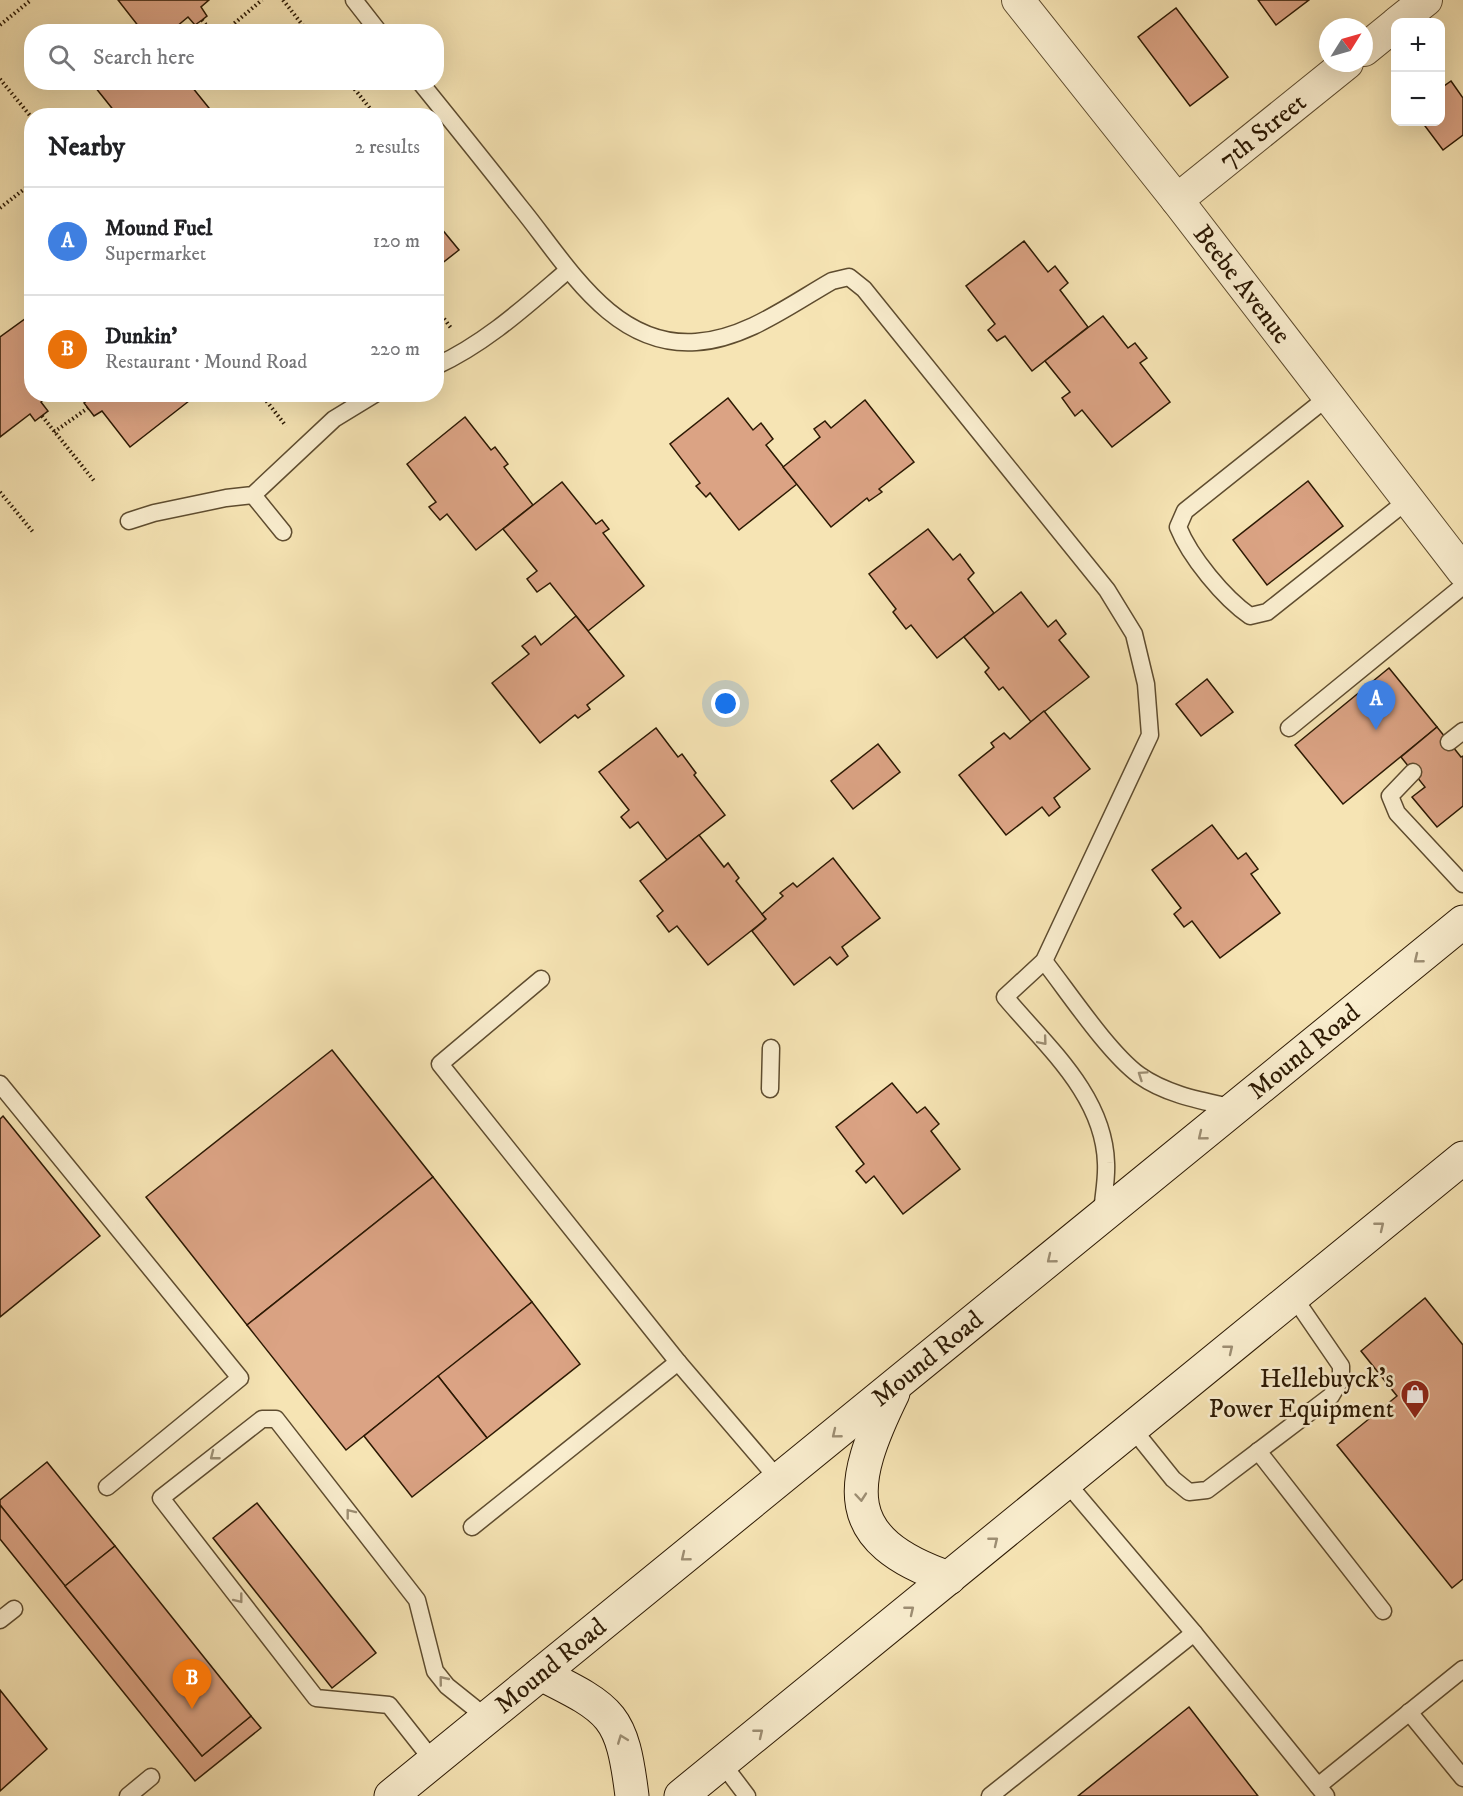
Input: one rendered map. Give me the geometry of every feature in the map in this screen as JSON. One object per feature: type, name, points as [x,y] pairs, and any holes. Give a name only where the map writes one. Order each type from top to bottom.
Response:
[{"type":"main road","name":"Mound Road","points":[[391,1796],[1463,922]]},
{"type":"main road","points":[[681,1796],[1463,1158]]},
{"type":"main road","points":[[898,1384],[873,1434],[860,1479],[860,1502],[867,1521],[879,1539],[896,1554],[920,1568],[949,1578]]},
{"type":"main road","points":[[541,1674],[597,1704],[612,1719],[623,1738],[632,1796]]},
{"type":"street","name":"Beebe Avenue","points":[[1018,0],[1177,200],[1463,574]]},
{"type":"street","points":[[1403,18],[1426,0]]},
{"type":"street","points":[[1373,43],[1391,28]]},
{"type":"street","name":"7th Street","points":[[1177,200],[1336,72]]},
{"type":"lane","points":[[354,0],[374,24]]},
{"type":"lane","points":[[426,90],[441,108]]},
{"type":"lane","points":[[444,112],[544,237],[567,271],[596,301],[626,324],[658,339],[696,342],[733,335],[832,281],[849,277],[864,289],[1107,590],[1134,634],[1146,684],[1150,735],[1044,961],[1005,997],[1084,1091],[1096,1113],[1106,1163],[1102,1218]]},
{"type":"lane","points":[[444,362],[463,354],[517,314],[567,271]]},
{"type":"lane","points":[[1328,396],[1185,511],[1178,527],[1185,543],[1236,606],[1251,616],[1267,612],[1408,500]]},
{"type":"lane","points":[[129,521],[154,513],[226,498],[253,495],[334,419],[362,402]]},
{"type":"lane","points":[[253,495],[283,532]]},
{"type":"lane","points":[[1289,728],[1463,574]]},
{"type":"lane","points":[[1449,742],[1463,731]]},
{"type":"lane","points":[[1413,772],[1390,796],[1397,813],[1463,885]]},
{"type":"lane","points":[[1044,961],[1124,1061],[1140,1076],[1184,1096],[1236,1108]]},
{"type":"lane","points":[[541,979],[440,1064],[678,1362],[779,1480]]},
{"type":"lane","points":[[770,1089],[771,1048]]},
{"type":"lane","points":[[0,1084],[240,1378],[107,1487]]},
{"type":"lane","points":[[1132,1428],[1173,1479],[1189,1492],[1207,1490],[1331,1396],[1341,1379],[1341,1366],[1332,1349],[1293,1296]]},
{"type":"lane","points":[[472,1527],[678,1362]]},
{"type":"lane","points":[[434,1762],[389,1705],[316,1698],[161,1498],[262,1419],[276,1419],[417,1600],[435,1671],[447,1686],[487,1718]]},
{"type":"lane","points":[[1258,1451],[1383,1611]]},
{"type":"lane","points":[[1065,1482],[1194,1633],[1322,1791],[1409,1712],[1463,1669]]},
{"type":"lane","points":[[0,1620],[14,1609]]},
{"type":"lane","points":[[990,1796],[1194,1633]]},
{"type":"lane","points":[[1409,1712],[1463,1778]]},
{"type":"lane","points":[[722,1763],[747,1796]]},
{"type":"lane","points":[[128,1796],[151,1777]]},
{"type":"path","points":[[0,25],[31,0]]},
{"type":"path","points":[[234,24],[262,0]]},
{"type":"path","points":[[283,0],[302,24]]},
{"type":"path","points":[[202,20],[205,24]]},
{"type":"path","points":[[0,79],[24,108]]},
{"type":"path","points":[[355,90],[370,108]]},
{"type":"path","points":[[0,208],[24,189]]},
{"type":"path","points":[[444,319],[451,328]]},
{"type":"path","points":[[267,402],[286,426]]},
{"type":"path","points":[[54,432],[88,408]]},
{"type":"path","points":[[42,416],[95,482]]},
{"type":"path","points":[[0,492],[33,532]]},
{"type":"building","points":[[118,0],[209,0],[201,7],[207,16],[196,24],[188,17],[180,24],[137,24]]},
{"type":"building","points":[[1258,0],[1309,0],[1276,25]]},
{"type":"building","points":[[1176,8],[1228,77],[1190,106],[1138,37]]},
{"type":"building","points":[[1451,81],[1463,98],[1463,135],[1443,150],[1425,126],[1445,126],[1445,85]]},
{"type":"building","points":[[97,90],[194,90],[209,108],[112,108]]},
{"type":"building","points":[[444,232],[459,250],[444,262]]},
{"type":"building","points":[[1024,241],[1048,272],[1055,266],[1068,283],[1060,290],[1088,327],[1032,371],[1005,336],[997,341],[988,330],[995,324],[966,286]]},
{"type":"building","points":[[1103,316],[1128,348],[1135,343],[1147,358],[1140,363],[1170,402],[1112,447],[1082,410],[1075,416],[1062,398],[1070,392],[1045,361]]},
{"type":"building","points":[[24,320],[24,402],[41,402],[48,411],[35,421],[30,414],[0,437],[0,337]]},
{"type":"building","points":[[728,398],[753,430],[761,423],[773,439],[766,445],[797,484],[739,530],[710,493],[706,497],[696,486],[700,483],[670,444]]},
{"type":"building","points":[[865,400],[914,462],[879,489],[882,492],[869,501],[867,498],[831,527],[783,467],[820,437],[814,429],[825,421],[831,428]]},
{"type":"building","points":[[188,402],[130,447],[102,411],[94,416],[84,403]]},
{"type":"building","points":[[465,417],[491,450],[495,447],[508,464],[504,467],[533,505],[476,550],[447,514],[440,520],[429,507],[436,502],[407,464]]},
{"type":"building","points":[[1308,481],[1343,526],[1267,585],[1233,540]]},
{"type":"building","points":[[562,482],[596,524],[602,520],[609,529],[603,533],[644,586],[588,631],[550,583],[537,592],[527,579],[537,571],[503,529]]},
{"type":"building","points":[[928,529],[953,560],[960,554],[974,573],[968,579],[994,613],[937,658],[911,625],[906,629],[893,612],[896,609],[869,574]]},
{"type":"building","points":[[1021,592],[1048,627],[1056,620],[1066,634],[1059,640],[1089,677],[1031,722],[1003,687],[999,690],[985,672],[989,668],[964,637]]},
{"type":"building","points":[[576,616],[624,676],[587,705],[590,709],[578,718],[575,715],[540,743],[492,683],[529,654],[522,646],[535,636],[541,645]]},
{"type":"building","points":[[1389,668],[1437,727],[1343,804],[1295,745]]},
{"type":"building","points":[[1207,679],[1233,712],[1201,736],[1176,704]]},
{"type":"building","points":[[1044,711],[1090,769],[1054,798],[1060,807],[1049,816],[1042,807],[1006,835],[959,775],[994,747],[991,743],[1004,733],[1010,739]]},
{"type":"building","points":[[1437,727],[1461,757],[1463,756],[1463,806],[1437,827],[1412,797],[1425,787],[1401,757]]},
{"type":"building","points":[[656,728],[678,757],[682,754],[696,773],[694,775],[725,815],[667,860],[638,822],[630,828],[621,817],[629,810],[599,772]]},
{"type":"building","points":[[878,744],[900,772],[853,809],[831,781]]},
{"type":"building","points":[[1212,825],[1238,859],[1246,853],[1258,869],[1251,874],[1280,913],[1220,958],[1192,921],[1184,927],[1174,914],[1181,908],[1152,870]]},
{"type":"building","points":[[699,835],[724,867],[728,863],[739,878],[736,881],[766,919],[708,965],[677,926],[669,932],[657,916],[663,911],[640,881]]},
{"type":"building","points":[[833,858],[880,918],[842,947],[848,956],[837,965],[830,957],[794,985],[752,931],[766,919],[762,914],[783,896],[780,893],[793,883],[797,887]]},
{"type":"building","points":[[332,1050],[433,1177],[247,1325],[146,1197]]},
{"type":"building","points":[[892,1083],[917,1113],[925,1107],[939,1124],[931,1131],[960,1169],[903,1214],[874,1176],[866,1183],[856,1171],[864,1164],[836,1127]]},
{"type":"building","points":[[3,1116],[100,1236],[0,1317],[0,1119]]},
{"type":"building","points":[[433,1177],[532,1302],[346,1450],[247,1325]]},
{"type":"building","name":"Hellebuyck's Power Equipment","points":[[1425,1298],[1463,1345],[1463,1579],[1452,1588],[1337,1445],[1397,1396],[1361,1351]]},
{"type":"building","points":[[532,1302],[580,1364],[487,1438],[438,1376]]},
{"type":"building","points":[[438,1376],[487,1438],[412,1497],[364,1436]]},
{"type":"building","points":[[47,1462],[115,1546],[65,1586],[0,1505],[0,1500]]},
{"type":"building","points":[[257,1503],[376,1653],[332,1688],[213,1538]]},
{"type":"building","points":[[0,1505],[202,1756],[251,1716],[261,1728],[195,1781],[0,1539]]},
{"type":"building","points":[[115,1546],[251,1716],[202,1756],[65,1586]]},
{"type":"building","points":[[0,1690],[47,1749],[0,1791]]},
{"type":"building","points":[[1189,1707],[1258,1796],[1078,1796]]},
{"type":"place","name":"Mound Fuel","points":[[1376,730]]},
{"type":"place","name":"Hellebuyck's Power Equipment","points":[[1415,1420]]},
{"type":"place","name":"Dunkin'","points":[[192,1709]]}]
